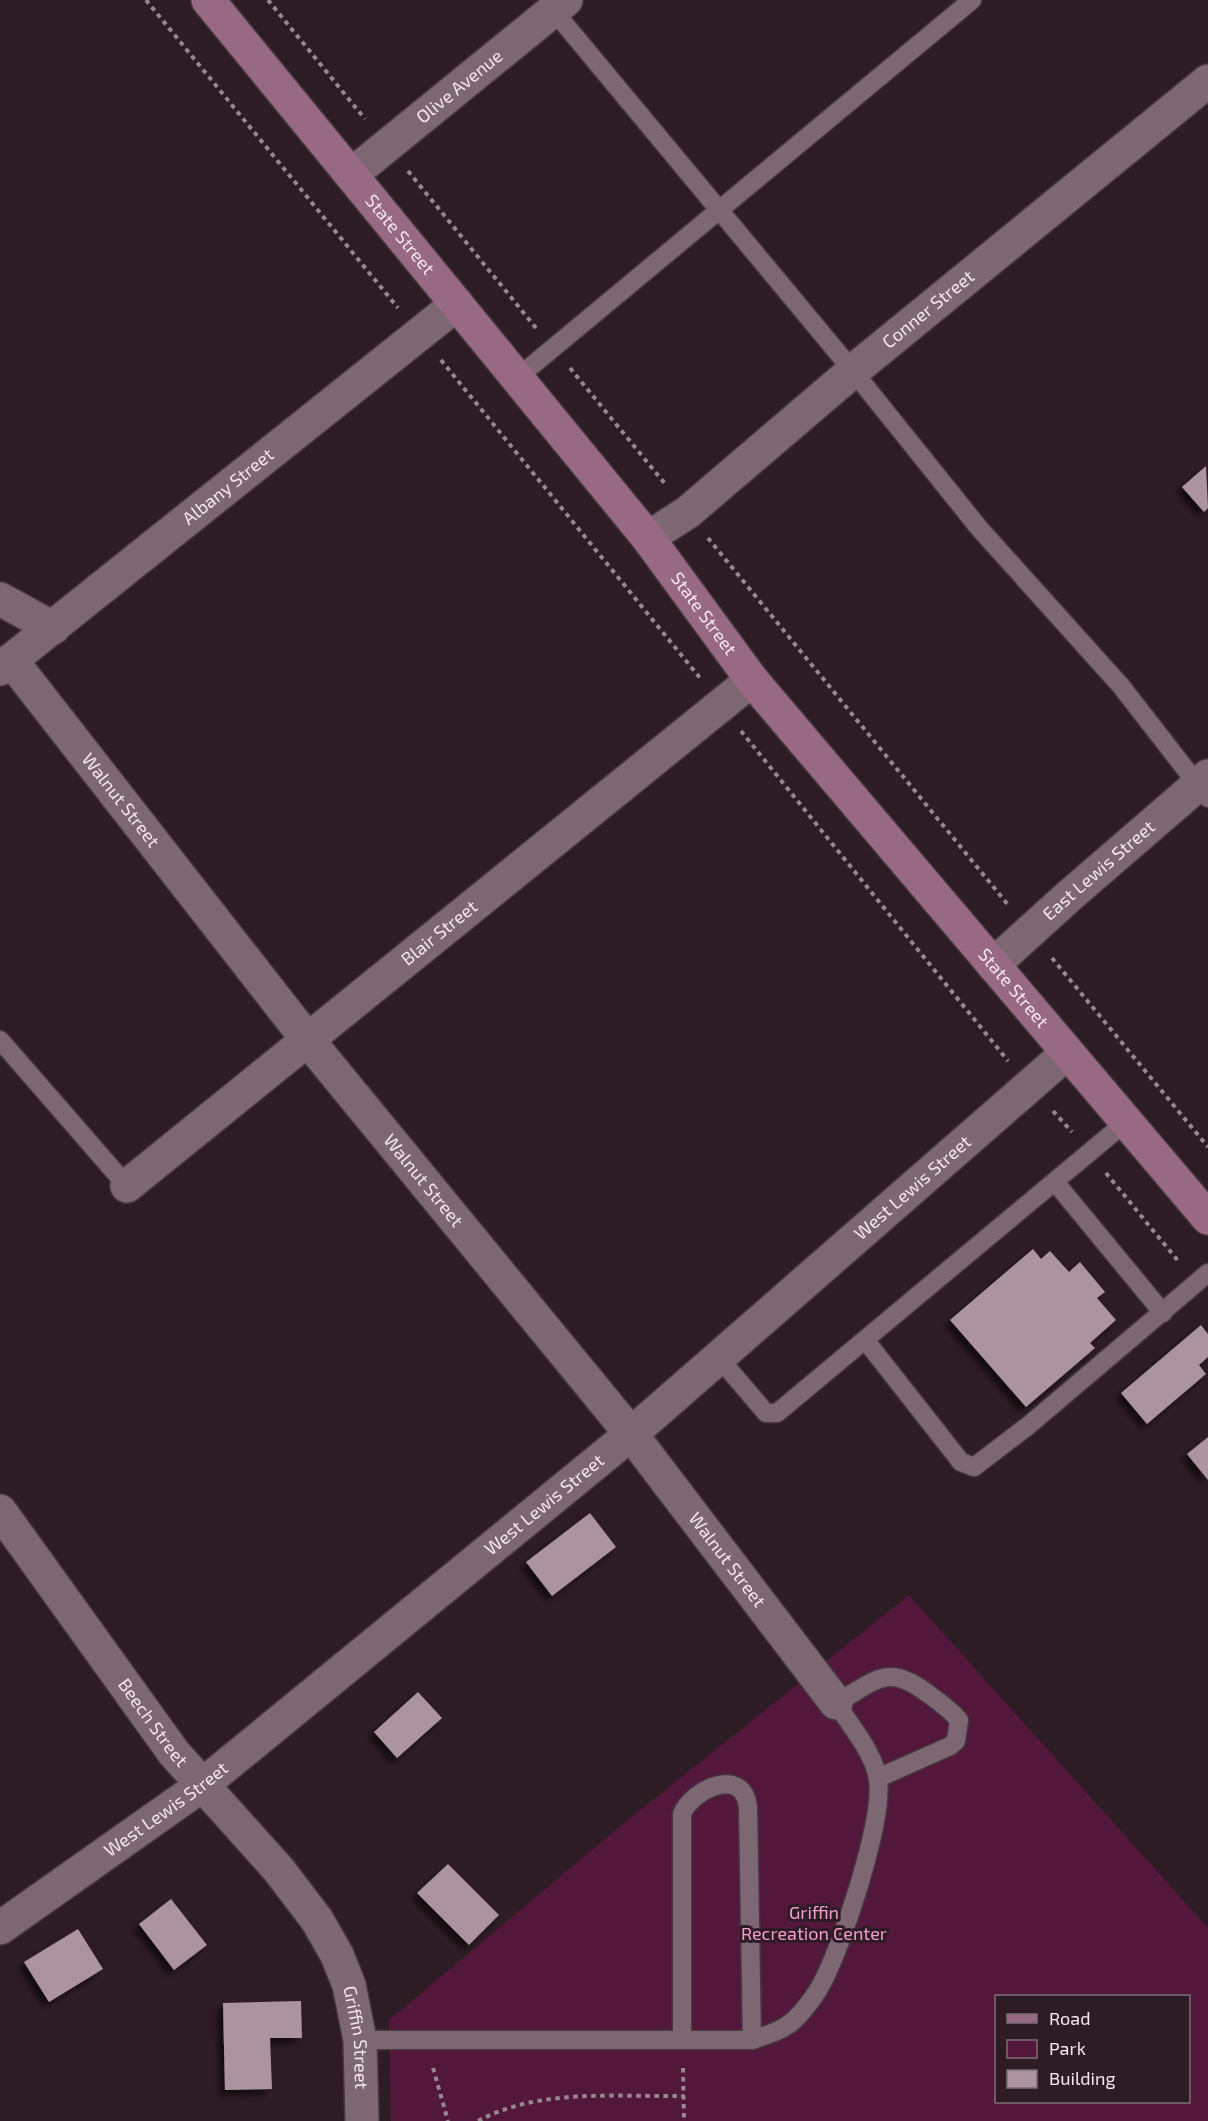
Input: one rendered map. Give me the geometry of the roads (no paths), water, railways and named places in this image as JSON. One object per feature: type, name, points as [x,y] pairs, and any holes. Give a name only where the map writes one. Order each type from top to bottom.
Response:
[{"type":"main road","name":"State Street","points":[[208,0],[648,538],[752,680],[1066,1054],[1207,1213]]},
{"type":"street","name":"Olive Avenue","points":[[351,175],[555,4]]},
{"type":"street","name":"Conner Street","points":[[648,538],[688,512],[854,371],[1208,81]]},
{"type":"street","name":"Albany Street","points":[[5,664],[457,304]]},
{"type":"street","points":[[0,598],[53,628]]},
{"type":"street","name":"Walnut Street","points":[[5,664],[307,1039],[631,1434],[836,1703]]},
{"type":"street","name":"Blair Street","points":[[127,1186],[719,704],[752,680]]},
{"type":"street","name":"East Lewis Street","points":[[993,965],[1030,931],[1204,786]]},
{"type":"street","name":"West Lewis Street","points":[[0,1928],[201,1786],[631,1434],[1066,1054]]},
{"type":"street","name":"Beech Street","points":[[0,1511],[166,1744],[201,1786],[279,1870],[317,1920],[337,1955]]},
{"type":"street","name":"Griffin Street","points":[[337,1955],[350,1985],[360,2040],[362,2121]]},
{"type":"lane","points":[[518,378],[972,0]]},
{"type":"lane","points":[[555,4],[719,210],[854,371],[979,528],[1121,686],[1204,786]]},
{"type":"lane","points":[[0,1040],[127,1186]]},
{"type":"lane","points":[[718,1358],[765,1413],[771,1415],[777,1413],[1127,1121]]},
{"type":"lane","points":[[1054,1182],[1163,1313]]},
{"type":"lane","points":[[866,1341],[916,1408],[968,1466],[974,1467],[1029,1425],[1202,1279]]},
{"type":"lane","points":[[360,2040],[752,2040],[774,2032],[792,2021],[820,1986],[841,1938],[878,1810],[878,1778],[874,1766],[836,1703],[887,1675],[896,1676],[912,1682],[959,1720],[956,1741],[950,1746],[878,1778]]},
{"type":"lane","points":[[682,2040],[682,1814],[686,1805],[701,1794],[720,1785],[732,1783],[741,1788],[747,1797],[748,1808],[752,2040]]},
{"type":"park label","name":"Griffin Recreation Center","points":[[814,1923]]}]
